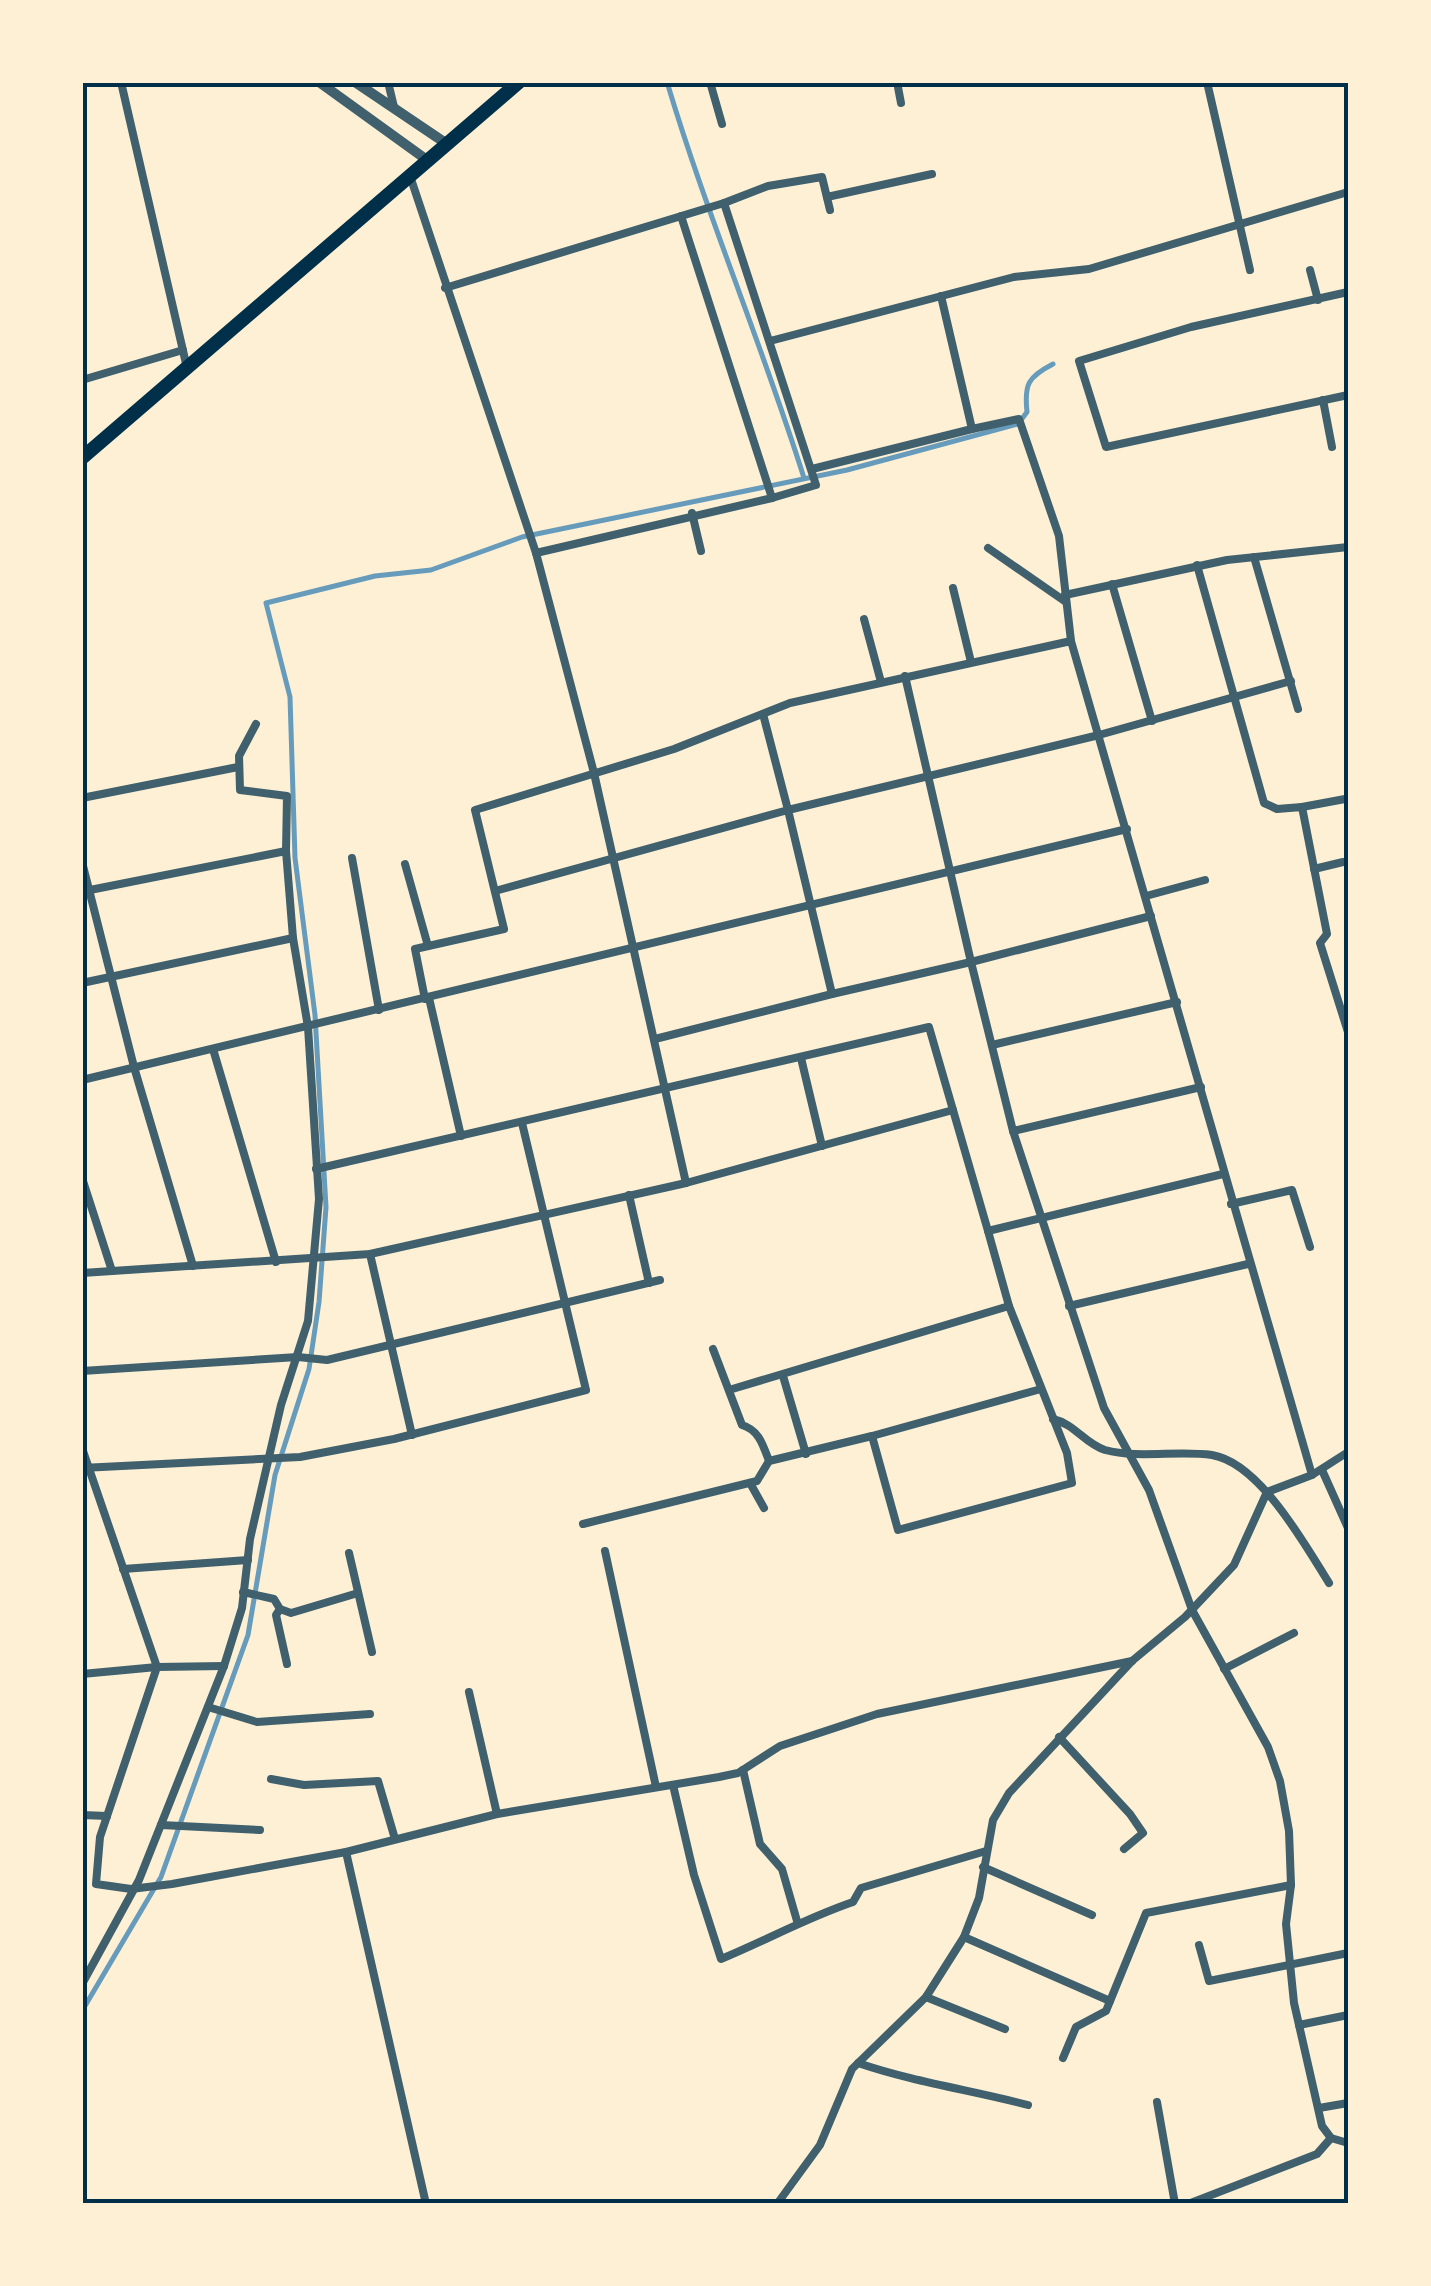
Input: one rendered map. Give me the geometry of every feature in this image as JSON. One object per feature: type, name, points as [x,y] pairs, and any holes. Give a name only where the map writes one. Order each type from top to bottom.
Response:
[{"type":"highway","points":[[82,458],[519,82]]},
{"type":"street","points":[[121,82],[187,368]]},
{"type":"street","points":[[319,82],[427,160]]},
{"type":"street","points":[[354,82],[447,144]]},
{"type":"street","points":[[388,82],[395,111]]},
{"type":"street","points":[[710,82],[722,124]]},
{"type":"street","points":[[897,82],[901,103]]},
{"type":"street","points":[[1207,82],[1250,270]]},
{"type":"street","points":[[410,174],[536,553],[615,860],[686,1183]]},
{"type":"street","points":[[827,197],[932,174]]},
{"type":"street","points":[[445,288],[768,186],[822,177],[830,210]]},
{"type":"street","points":[[770,341],[1014,277],[1090,269],[1348,192]]},
{"type":"street","points":[[536,553],[816,486],[724,203]]},
{"type":"street","points":[[682,216],[772,498]]},
{"type":"street","points":[[1310,270],[1318,300]]},
{"type":"street","points":[[1348,292],[1191,328],[1079,362],[1106,446],[1348,395]]},
{"type":"street","points":[[940,296],[972,428]]},
{"type":"street","points":[[82,380],[184,350]]},
{"type":"street","points":[[1323,400],[1332,447]]},
{"type":"street","points":[[812,468],[1019,419],[1059,536],[1070,641],[1312,1475]]},
{"type":"street","points":[[692,514],[701,551]]},
{"type":"street","points":[[1066,599],[1197,565],[1348,547]]},
{"type":"street","points":[[988,548],[1066,599]]},
{"type":"street","points":[[1254,556],[1298,710]]},
{"type":"street","points":[[1197,565],[1264,803],[1277,809],[1345,799]]},
{"type":"street","points":[[1112,584],[1152,720]]},
{"type":"street","points":[[953,588],[971,662]]},
{"type":"street","points":[[864,619],[881,682]]},
{"type":"street","points":[[461,1136],[416,949],[504,929],[475,810],[594,773],[790,703],[1070,641]]},
{"type":"street","points":[[905,676],[1014,1131],[1069,1306],[1104,1408],[1148,1490],[1192,1610],[1268,1747],[1280,1781],[1289,1831],[1291,1885],[1286,1924],[1299,2026],[1322,2126],[1330,2138],[1348,2144]]},
{"type":"street","points":[[495,890],[788,810],[1099,736],[1290,682]]},
{"type":"street","points":[[763,714],[832,994]]},
{"type":"street","points":[[82,1984],[140,1880],[224,1666],[244,1592],[270,1458],[308,1322],[320,1167],[308,1027],[293,938],[286,850],[287,796],[240,790],[238,767],[256,724]]},
{"type":"street","points":[[82,798],[238,767]]},
{"type":"street","points":[[1302,807],[1327,934],[1320,943],[1348,1032]]},
{"type":"street","points":[[82,1080],[1127,830]]},
{"type":"street","points":[[90,890],[286,850]]},
{"type":"street","points":[[352,858],[378,1010]]},
{"type":"street","points":[[82,862],[134,1067],[194,1266]]},
{"type":"street","points":[[1314,868],[1343,862]]},
{"type":"street","points":[[405,864],[428,946]]},
{"type":"street","points":[[1146,896],[1205,880]]},
{"type":"street","points":[[656,1039],[1151,916]]},
{"type":"street","points":[[82,982],[293,938]]},
{"type":"street","points":[[992,1045],[1177,1002]]},
{"type":"street","points":[[320,1167],[929,1027],[1009,1306],[1053,1419],[1072,1483],[898,1530],[872,1436]]},
{"type":"street","points":[[213,1049],[276,1262]]},
{"type":"street","points":[[801,1058],[822,1146]]},
{"type":"street","points":[[1014,1131],[1201,1087]]},
{"type":"street","points":[[82,1274],[370,1254],[686,1183],[953,1110]]},
{"type":"street","points":[[85,1468],[300,1457],[412,1435],[586,1390],[522,1123]]},
{"type":"street","points":[[988,1231],[1223,1174]]},
{"type":"street","points":[[82,1178],[112,1271]]},
{"type":"street","points":[[1231,1204],[1292,1190],[1310,1247]]},
{"type":"street","points":[[629,1194],[649,1282]]},
{"type":"street","points":[[370,1254],[412,1435]]},
{"type":"street","points":[[1069,1306],[1248,1264]]},
{"type":"street","points":[[82,1370],[299,1357],[320,1360],[660,1280]]},
{"type":"street","points":[[729,1390],[1009,1306]]},
{"type":"street","points":[[713,1349],[742,1425],[751,1428],[762,1442],[769,1461]]},
{"type":"street","points":[[782,1376],[806,1454]]},
{"type":"street","points":[[583,1524],[750,1483],[756,1481],[769,1461],[1041,1389]]},
{"type":"street","points":[[1053,1419],[1069,1422],[1101,1449],[1216,1456],[1236,1465],[1267,1492],[1329,1583]]},
{"type":"street","points":[[82,1448],[85,1468],[157,1667],[100,1837],[96,1884]]},
{"type":"street","points":[[777,2204],[820,2144],[858,2063],[926,1997],[964,1937],[979,1898],[993,1820],[1009,1793],[1132,1661],[1192,1610],[1234,1564],[1267,1492],[1312,1475],[1348,1452]]},
{"type":"street","points":[[1322,1470],[1348,1528]]},
{"type":"street","points":[[750,1483],[764,1508]]},
{"type":"street","points":[[605,1551],[656,1788]]},
{"type":"street","points":[[349,1553],[372,1652]]},
{"type":"street","points":[[123,1568],[248,1560]]},
{"type":"street","points":[[244,1592],[274,1598],[280,1609],[291,1614],[358,1593]]},
{"type":"street","points":[[280,1609],[276,1615],[287,1664]]},
{"type":"street","points":[[1224,1669],[1294,1634]]},
{"type":"street","points":[[82,1883],[132,1889],[346,1852],[497,1814],[674,1785],[743,1770],[780,1746],[877,1714],[1132,1661]]},
{"type":"street","points":[[82,1674],[224,1666]]},
{"type":"street","points":[[469,1692],[497,1814]]},
{"type":"street","points":[[208,1707],[257,1722],[370,1714]]},
{"type":"street","points":[[1058,1737],[1130,1814],[1142,1833],[1124,1849]]},
{"type":"street","points":[[743,1770],[760,1844],[782,1869],[797,1921]]},
{"type":"street","points":[[271,1780],[304,1784],[378,1782],[395,1839]]},
{"type":"street","points":[[674,1785],[694,1875],[721,1959],[789,1932],[797,1921],[852,1902],[861,1888],[986,1850]]},
{"type":"street","points":[[82,1815],[107,1816]]},
{"type":"street","points":[[161,1825],[260,1830]]},
{"type":"street","points":[[346,1852],[426,2204]]},
{"type":"street","points":[[982,1867],[1092,1915]]},
{"type":"street","points":[[1063,2058],[1076,2028],[1106,2011],[1146,1913],[1291,1885]]},
{"type":"street","points":[[964,1937],[1110,2001]]},
{"type":"street","points":[[1200,1945],[1209,1981],[1291,1968],[1348,1953]]},
{"type":"street","points":[[926,1997],[1005,2029]]},
{"type":"street","points":[[1299,2026],[1348,2015]]},
{"type":"street","points":[[858,2063],[915,2082],[932,2080],[1028,2105]]},
{"type":"street","points":[[1157,2102],[1175,2204]]},
{"type":"street","points":[[1319,2108],[1348,2104]]},
{"type":"street","points":[[1192,2203],[1317,2154],[1330,2138]]},
{"type":"waterway","points":[[667,82],[804,478]]},
{"type":"waterway","points":[[82,2011],[161,1877],[248,1635],[275,1475],[309,1369],[319,1302],[326,1207],[315,1015],[295,858],[290,697],[266,603],[375,576],[431,570],[522,537],[847,470],[1018,424],[1027,412],[1030,382],[1053,364]]}]
